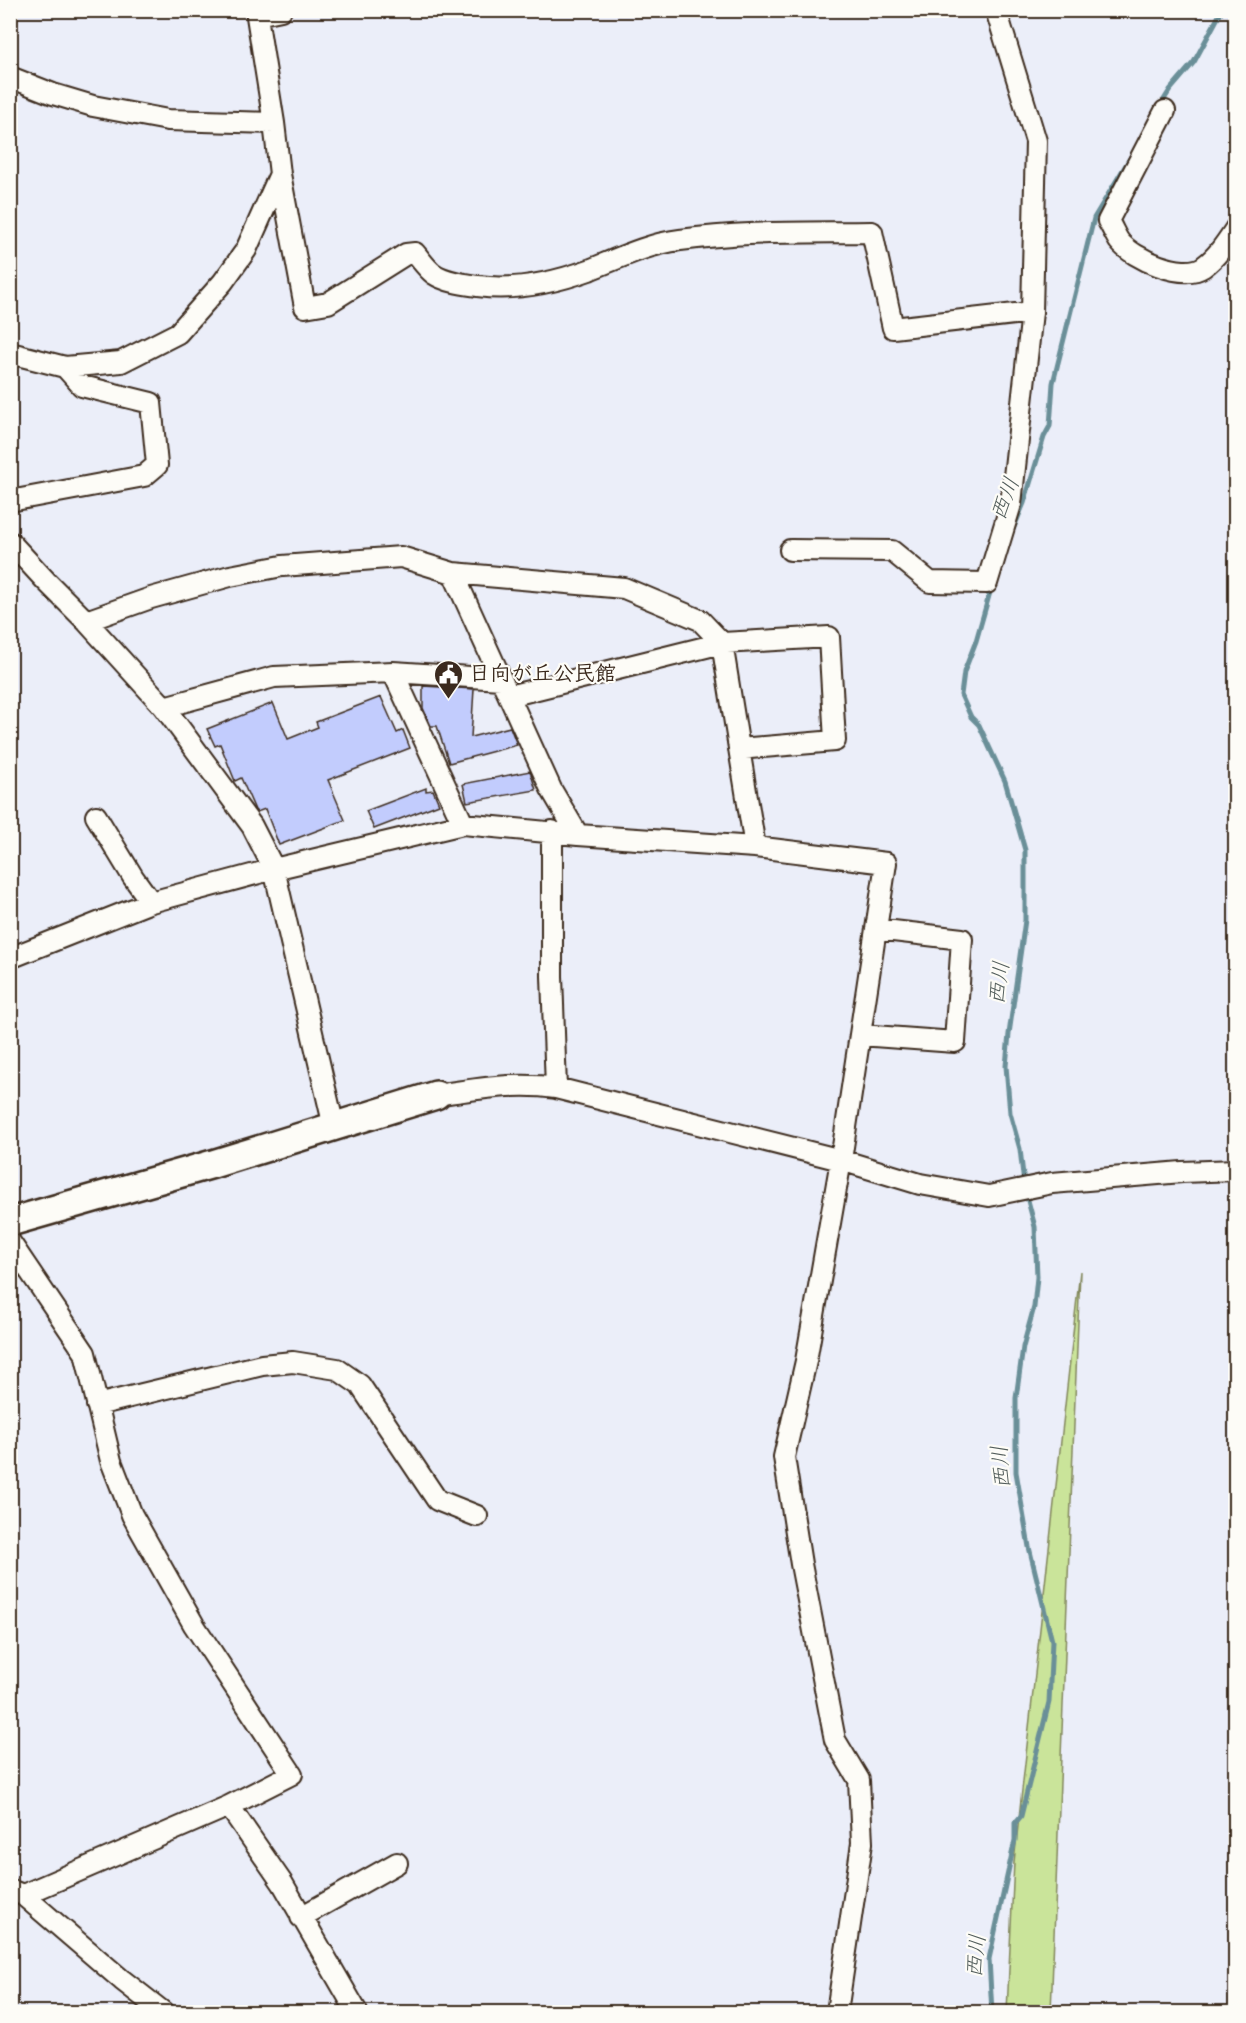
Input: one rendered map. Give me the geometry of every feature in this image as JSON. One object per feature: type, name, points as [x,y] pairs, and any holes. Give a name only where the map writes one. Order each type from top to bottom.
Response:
[{"type":"street","points":[[281,10],[257,13],[280,174],[305,307],[328,303],[406,254],[415,253],[434,274],[461,284],[502,289],[553,282],[632,252],[677,240],[737,234],[872,232],[893,328],[1032,312]]},
{"type":"street","points":[[790,550],[892,551],[930,582],[987,583],[1011,504],[1032,312],[1036,141],[996,10]]},
{"type":"street","points":[[10,77],[53,94],[93,106],[168,120],[274,123]]},
{"type":"street","points":[[1165,111],[1108,221],[1120,242],[1139,257],[1171,270],[1201,268],[1222,249],[1236,228]]},
{"type":"street","points":[[10,353],[65,368],[121,362],[178,333],[224,282],[246,250],[280,174]]},
{"type":"street","points":[[10,501],[144,476],[157,465],[151,403],[82,386],[65,368]]},
{"type":"street","points":[[10,542],[164,707],[252,826],[274,869],[334,1127]]},
{"type":"street","points":[[86,621],[151,598],[207,582],[282,566],[401,557],[453,573],[624,588],[700,620],[722,643],[755,847]]},
{"type":"street","points":[[453,573],[551,789],[578,835]]},
{"type":"street","points":[[164,707],[274,677],[393,672],[505,688],[722,643],[829,637],[835,741],[739,749]]},
{"type":"street","points":[[393,672],[463,824]]},
{"type":"street","points":[[96,816],[133,878],[151,902]]},
{"type":"street","points":[[10,958],[151,902],[274,869],[463,824],[578,835],[755,847],[885,863],[841,1160],[806,1361],[784,1457],[801,1564],[835,1740],[859,1780],[862,1843],[837,2013]]},
{"type":"street","points":[[552,831],[552,976],[556,1088]]},
{"type":"street","points":[[860,1035],[955,1042],[962,939],[876,929]]},
{"type":"street","points":[[10,1222],[436,1095],[490,1087],[543,1086],[556,1088],[841,1160],[920,1184],[988,1196],[1052,1184],[1182,1172],[1236,1170]]},
{"type":"street","points":[[10,1242],[85,1353],[111,1461],[132,1515],[194,1625],[292,1774],[230,1806],[17,1893],[163,2013]]},
{"type":"street","points":[[97,1405],[262,1365],[293,1362],[337,1369],[360,1385],[437,1500],[477,1516]]},
{"type":"street","points":[[230,1806],[283,1884],[357,2013]]},
{"type":"street","points":[[301,1917],[397,1863]]},
{"type":"green space","points":[[1080,1271],[1051,2012],[1007,2012],[1014,1862]]},
{"type":"building","points":[[423,686],[474,689],[471,737],[510,727],[517,745],[449,763],[437,726],[431,726],[423,708]]},
{"type":"building","points":[[381,697],[397,733],[403,730],[410,748],[328,780],[345,820],[279,845],[265,809],[257,812],[255,810],[241,778],[235,781],[220,744],[215,746],[207,729],[273,703],[288,739],[318,727],[316,722]]},
{"type":"building","points":[[530,771],[536,790],[467,802],[463,784]]},
{"type":"building","points":[[426,788],[426,791],[433,790],[439,804],[374,829],[366,811]]},
{"type":"waterway","name":"西川","points":[[1160,106],[1170,90],[1194,62],[1222,10]]},
{"type":"waterway","name":"西川","points":[[1012,532],[1024,503],[1044,437],[1050,426],[1053,383],[1094,218],[1133,153]]},
{"type":"waterway","name":"西川","points":[[992,585],[976,641],[964,672],[961,695],[971,717],[979,725],[1005,781],[1025,850],[1025,920],[1006,1066],[1010,1113],[1020,1149],[1024,1184]]},
{"type":"waterway","name":"西川","points":[[992,2012],[989,1959],[1015,1840],[1015,1823],[1021,1816],[1049,1702],[1052,1641],[1029,1547],[1016,1472],[1016,1398],[1023,1347],[1034,1307],[1037,1277],[1035,1227],[1026,1193]]},
{"type":"place","name":"日向が丘公民館","points":[[448,700]]}]
